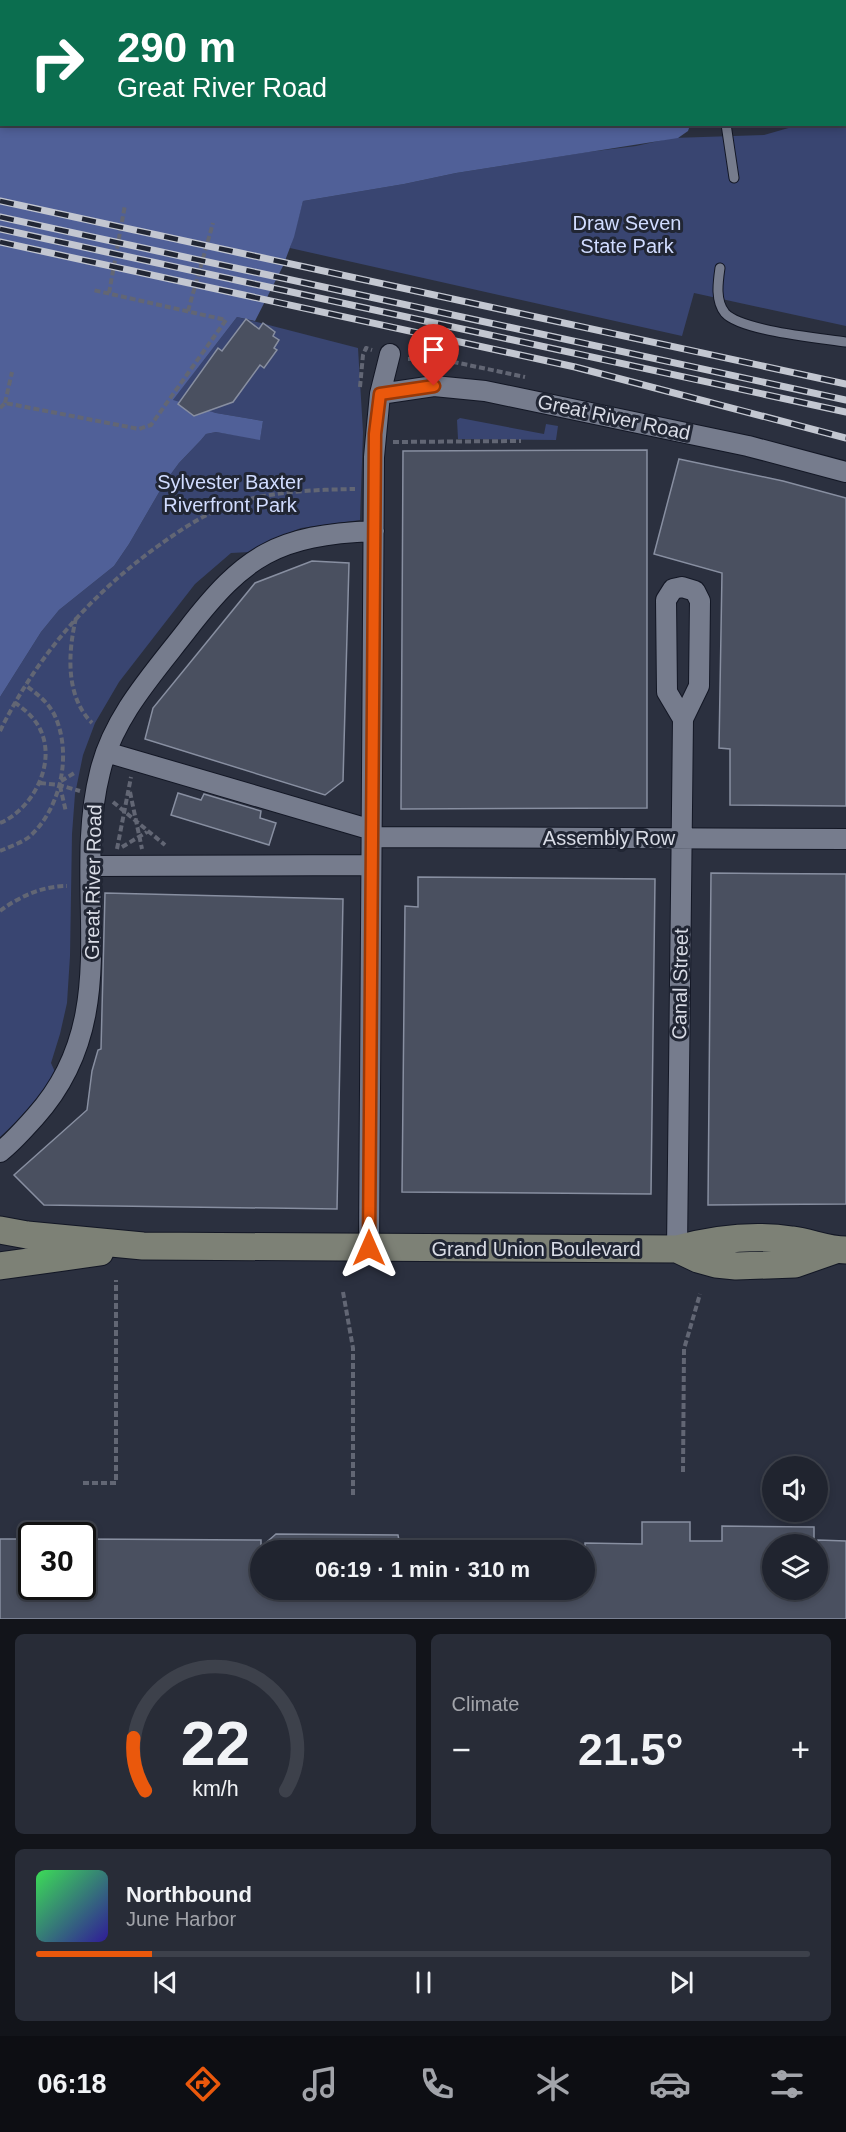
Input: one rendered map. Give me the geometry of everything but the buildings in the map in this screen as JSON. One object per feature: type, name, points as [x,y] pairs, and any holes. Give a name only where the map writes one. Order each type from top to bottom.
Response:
[{"type":"street","points":[[369,1248],[374,457],[380,394],[390,354]]},
{"type":"street","name":"Great River Road","points":[[380,394],[434,386],[485,391],[748,446],[846,472]]},
{"type":"street","name":"Great River Road","points":[[0,1162],[5,1148],[57,1090],[68,1071],[83,1030],[91,987],[93,810],[106,752],[124,714],[212,598],[245,566],[265,554],[305,538],[325,534],[374,531]]},
{"type":"street","name":"Canal Street","points":[[677,1250],[683,719],[699,686],[700,601],[694,591],[682,587],[673,589],[666,600],[667,692],[683,719]]},
{"type":"street","name":"Assembly Row","points":[[106,752],[372,833],[681,839],[846,839]]},
{"type":"street","points":[[91,866],[371,865]]},
{"type":"street","name":"Grand Union Boulevard","points":[[0,1230],[27,1235],[143,1246],[677,1250],[702,1242],[742,1238],[793,1240],[840,1250]]},
{"type":"street","name":"Grand Union Boulevard","points":[[0,1266],[143,1246]]},
{"type":"lane","points":[[726,126],[734,178]]},
{"type":"lane","points":[[720,268],[719,298],[724,312],[730,317],[749,325],[846,342]]},
{"type":"path","points":[[109,293],[125,204]]},
{"type":"path","points":[[188,311],[213,223]]},
{"type":"path","points":[[4,403],[139,429],[151,425],[226,320],[93,290]]},
{"type":"path","points":[[361,371],[366,348]]},
{"type":"path","points":[[0,408],[4,403],[12,372]]},
{"type":"path","points":[[393,442],[521,441]]},
{"type":"path","points":[[0,731],[25,685],[76,617],[104,589],[169,538],[224,507],[290,491],[332,489]]},
{"type":"path","points":[[76,617],[71,637],[72,681],[83,714],[92,723]]},
{"type":"path","points":[[0,851],[27,838],[40,826],[55,799],[60,783],[63,759],[61,736],[54,714],[43,698],[25,685]]},
{"type":"path","points":[[0,823],[27,803],[40,783],[44,765],[45,746],[40,729],[28,712],[14,702]]},
{"type":"path","points":[[116,856],[134,760]]},
{"type":"path","points":[[60,783],[76,772]]},
{"type":"path","points":[[40,783],[60,783],[83,791]]},
{"type":"path","points":[[60,783],[66,812]]},
{"type":"path","points":[[129,788],[144,859]]},
{"type":"path","points":[[106,795],[138,825],[172,849]]},
{"type":"path","points":[[117,850],[147,832]]},
{"type":"path","points":[[0,910],[28,894],[54,886],[67,885]]},
{"type":"path","points":[[83,1483],[116,1483],[116,1280]]},
{"type":"path","points":[[343,1292],[353,1348],[353,1497]]},
{"type":"path","points":[[683,1472],[684,1349],[700,1294]]},
{"type":"green space","name":"Draw Seven State Park","points":[[796,126],[846,126],[846,326],[694,293],[682,336],[290,248],[303,201],[456,173],[636,146],[672,138],[764,135]]},
{"type":"green space","name":"Sylvester Baxter Riverfront Park","points":[[237,317],[358,348],[363,432],[360,520],[301,528],[271,540],[250,552],[231,553],[195,584],[119,682],[95,723],[83,755],[75,794],[67,1003],[51,1063],[55,1072],[30,1106],[0,1137],[0,697],[41,632],[59,610],[114,566],[165,482],[206,434],[216,432],[260,439],[263,421],[216,413],[172,401]]},
{"type":"green space","points":[[460,418],[544,434],[546,424],[558,426],[556,440],[458,439],[457,420]]},
{"type":"shaded area","points":[[0,126],[690,126],[688,131],[678,138],[456,173],[303,201],[294,237],[283,266],[255,321],[237,317],[173,400],[216,413],[263,421],[260,440],[216,432],[206,434],[165,482],[114,566],[59,610],[41,632],[0,697]]},
{"type":"railway","points":[[0,201],[846,384]]},
{"type":"railway","points":[[0,217],[846,400]]},
{"type":"railway","points":[[0,229],[846,412]]},
{"type":"railway","points":[[0,242],[575,367],[846,438]]},
{"type":"route","points":[[369,1248],[375,434],[380,394],[434,386]]}]
